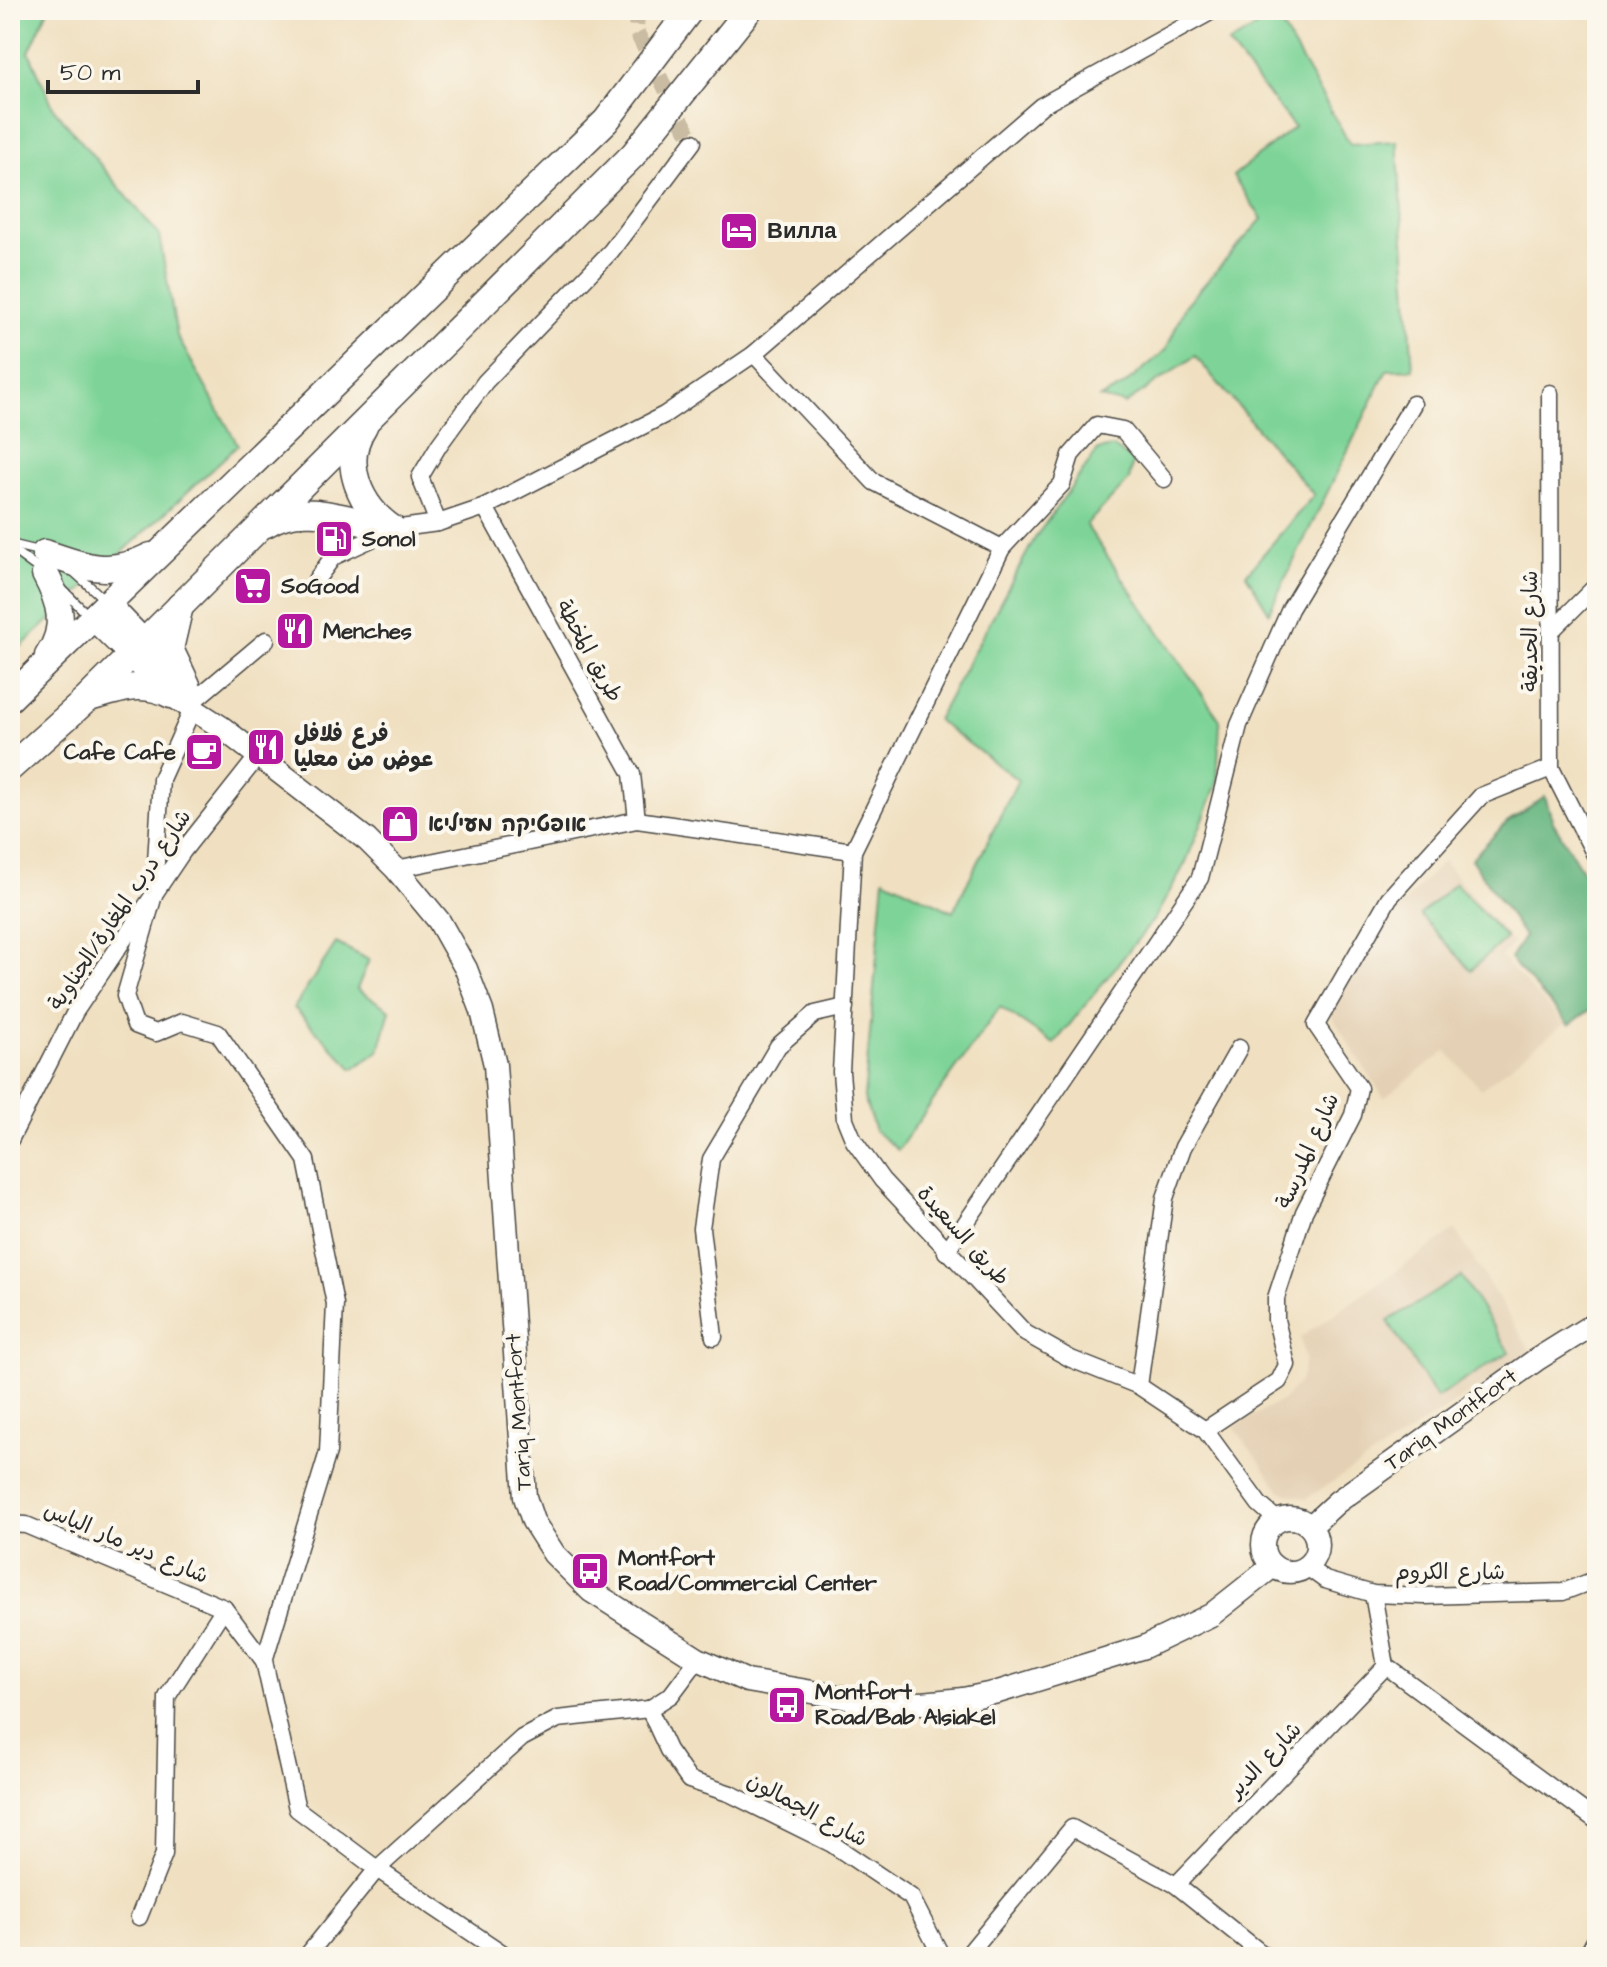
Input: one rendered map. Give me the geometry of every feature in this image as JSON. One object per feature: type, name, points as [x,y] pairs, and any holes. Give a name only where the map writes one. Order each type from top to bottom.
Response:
[{"type":"highway","points":[[10,698],[606,121],[690,10]]},
{"type":"highway","points":[[10,768],[87,699],[633,155],[749,10]]},
{"type":"highway","points":[[374,411],[356,438],[353,472],[369,507],[377,518],[393,529]]},
{"type":"highway","points":[[244,540],[281,514],[315,512],[393,529]]},
{"type":"highway","points":[[40,669],[60,630],[60,603],[45,564],[101,570],[129,567],[168,547]]},
{"type":"highway","points":[[180,606],[170,649],[187,697]]},
{"type":"highway","points":[[87,699],[138,685],[154,686],[187,697]]},
{"type":"main road","name":"Tariq Montfort","points":[[101,612],[221,727],[367,840],[396,869],[439,921],[466,969],[482,1011],[495,1065],[525,1497],[533,1521],[554,1554],[591,1591],[698,1659],[747,1681],[854,1699],[922,1703],[998,1692],[1144,1647],[1211,1615],[1273,1566]]},
{"type":"main road","name":"Tariq Montfort","points":[[1311,1526],[1337,1502],[1474,1404],[1597,1322]]},
{"type":"main road","points":[[1295,1517],[1311,1526],[1318,1542],[1317,1552],[1307,1567],[1290,1572],[1273,1566],[1267,1560],[1263,1542],[1265,1533],[1277,1520],[1295,1517]]},
{"type":"street","points":[[316,580],[333,557],[393,529],[438,523],[485,507],[664,415],[754,354],[1041,106],[1214,10]]},
{"type":"street","points":[[438,523],[420,477],[439,445],[485,382],[611,251],[693,142]]},
{"type":"street","points":[[754,354],[874,482],[1002,548]]},
{"type":"street","name":"شارع الحديقة","points":[[1550,393],[1551,768],[1597,859]]},
{"type":"street","points":[[946,1252],[1200,878],[1239,725],[1290,609],[1413,404]]},
{"type":"street","name":"طريق السعيدة","points":[[1164,479],[1123,430],[1097,425],[1071,455],[1062,484],[1002,548],[853,851],[841,1072],[845,1119],[854,1141],[882,1180],[946,1252],[1025,1333],[1071,1359],[1139,1386],[1205,1430],[1259,1504],[1277,1520]]},
{"type":"street","name":"طريق المخطة","points":[[485,507],[632,774],[637,820]]},
{"type":"street","points":[[1553,629],[1597,585]]},
{"type":"street","points":[[266,640],[187,697],[161,779],[154,895],[125,996],[135,1025],[156,1033],[182,1022],[218,1033],[306,1160],[335,1304],[328,1452],[264,1661],[297,1809],[377,1869],[508,1957]]},
{"type":"street","name":"شارع درب المغارة/الجناوية","points":[[10,1140],[75,1012],[154,895],[258,756]]},
{"type":"street","name":"شارع المدرسة","points":[[1205,1430],[1279,1381],[1287,1365],[1276,1320],[1276,1298],[1304,1212],[1353,1115],[1359,1088],[1316,1025],[1333,989],[1389,898],[1481,796],[1551,768]]},
{"type":"street","points":[[396,869],[637,820],[853,851]]},
{"type":"street","points":[[714,1337],[701,1228],[711,1159],[778,1046],[815,1014],[845,1007]]},
{"type":"street","points":[[1139,1386],[1165,1198],[1173,1172],[1239,1048]]},
{"type":"street","name":"شارع دير مار الياس","points":[[10,1524],[26,1525],[224,1608],[264,1661]]},
{"type":"street","name":"شارع الكروم","points":[[1307,1567],[1325,1580],[1373,1594],[1425,1596],[1563,1592],[1597,1579]]},
{"type":"street","points":[[1373,1594],[1386,1666],[1597,1821]]},
{"type":"street","name":"شارع دير مار الياس","points":[[139,1917],[164,1854],[167,1697],[224,1608]]},
{"type":"street","points":[[306,1957],[377,1869],[522,1738],[558,1719],[649,1709],[671,1695],[698,1659]]},
{"type":"street","name":"شارع الدير","points":[[1176,1885],[1386,1666]]},
{"type":"street","name":"شارع الجمالون","points":[[649,1709],[668,1750],[689,1780],[731,1794],[832,1844],[911,1897],[942,1957]]},
{"type":"street","points":[[966,1957],[1072,1828],[1176,1885],[1266,1957]]},
{"type":"street","points":[[1586,1957],[1597,1937]]},
{"type":"lane","points":[[10,546],[45,564],[101,612]]},
{"type":"lane","points":[[10,546],[45,564],[66,565],[101,612]]},
{"type":"shaded area","points":[[1443,861],[1513,943],[1501,957],[1564,1024],[1481,1089],[1446,1051],[1384,1098],[1329,1012],[1390,918]]},
{"type":"shaded area","points":[[1455,1230],[1532,1353],[1306,1499],[1281,1491],[1234,1427],[1284,1399],[1300,1381],[1305,1360],[1300,1338]]},
{"type":"green space","points":[[10,10],[48,10],[29,52],[54,109],[159,235],[177,336],[238,445],[10,657]]},
{"type":"green space","points":[[1276,16],[1350,144],[1397,141],[1413,369],[1387,370],[1269,612],[1246,574],[1314,495],[1195,356],[1125,404],[1100,398],[1123,386],[1166,350],[1185,306],[1262,219],[1233,176],[1294,127],[1228,44]]},
{"type":"green space","points":[[1114,447],[1133,461],[1129,480],[1086,525],[1220,720],[1217,784],[1186,862],[1155,918],[1054,1044],[1000,1007],[898,1150],[875,1131],[864,1098],[884,878],[953,912],[1018,780],[937,720],[1035,538],[1098,450]]},
{"type":"green space","points":[[1545,796],[1553,822],[1597,895],[1597,1005],[1569,1025],[1510,959],[1524,936],[1471,859],[1507,822]]},
{"type":"green space","points":[[1455,883],[1506,938],[1471,970],[1420,915]]},
{"type":"green space","points":[[336,943],[369,960],[357,989],[390,1010],[379,1051],[353,1069],[294,1008]]},
{"type":"green space","points":[[1461,1276],[1509,1352],[1436,1398],[1388,1321]]},
{"type":"tunnel","points":[[637,10],[636,31],[693,142]]},
{"type":"place","name":"Вилла","points":[[739,231]]},
{"type":"place","name":"Sonol","points":[[334,539]]},
{"type":"place","name":"SoGood","points":[[253,586]]},
{"type":"place","name":"Menches","points":[[295,631]]},
{"type":"place","name":"فرع فلافل عوض من معليا","points":[[266,747]]},
{"type":"place","name":"Cafe Cafe","points":[[204,752]]},
{"type":"place","name":"אופטיקה מעיליא","points":[[400,824]]},
{"type":"place","name":"Montfort Road/Commercial Center","points":[[590,1571]]},
{"type":"place","name":"Montfort Road/Bab Alsiakel","points":[[787,1705]]}]
